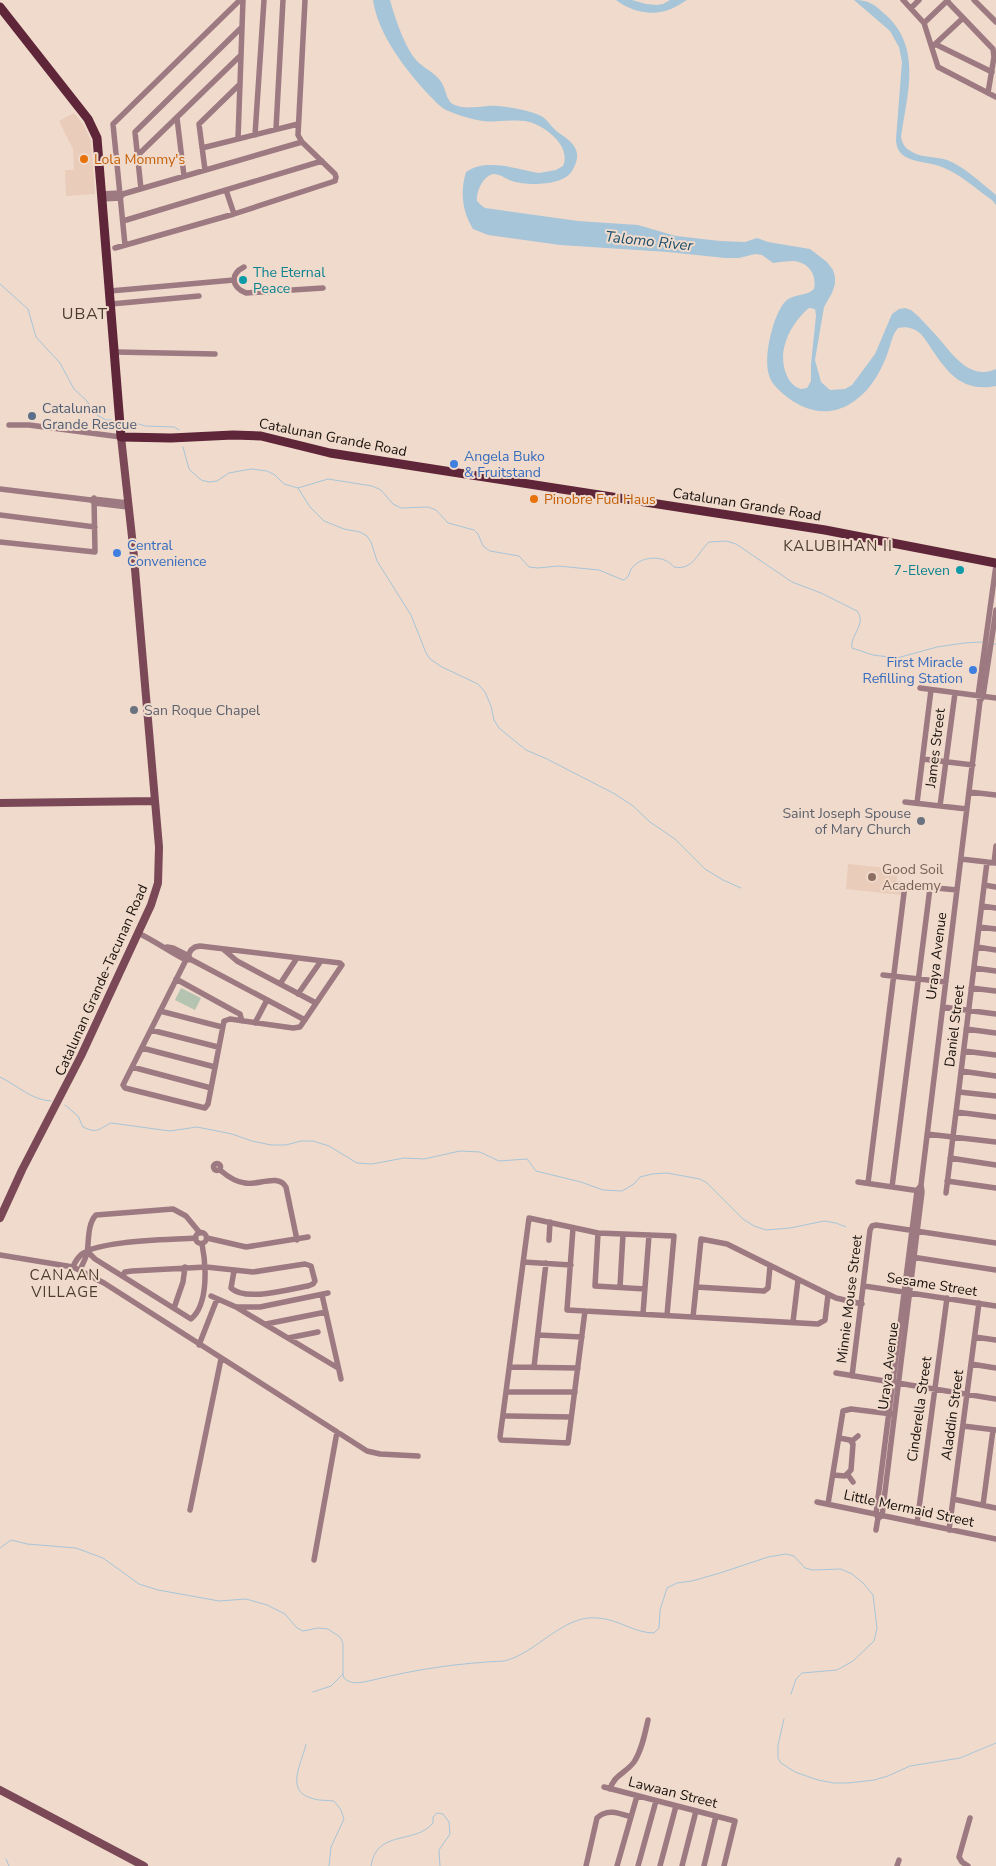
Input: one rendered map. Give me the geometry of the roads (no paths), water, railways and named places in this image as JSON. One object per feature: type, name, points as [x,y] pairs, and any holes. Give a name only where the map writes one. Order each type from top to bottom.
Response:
[{"type":"main road","points":[[0,7],[91,123],[98,143],[121,437]]},
{"type":"main road","name":"Catalunan Grande Road","points":[[121,437],[172,438],[243,435],[267,437],[330,453],[825,530],[996,564]]},
{"type":"main road","name":"Catalunan Grande-Tacunan Road","points":[[0,1218],[31,1152],[81,1056],[155,894],[160,873],[121,437]]},
{"type":"main road","points":[[0,803],[155,801]]},
{"type":"main road","points":[[0,1790],[144,1866]]},
{"type":"street","points":[[238,139],[242,0]]},
{"type":"street","points":[[125,246],[113,124],[242,0]]},
{"type":"street","points":[[256,135],[264,0]]},
{"type":"street","points":[[276,129],[283,0]]},
{"type":"street","points":[[115,248],[234,214],[333,182],[336,179],[336,176],[302,142],[298,135],[305,0]]},
{"type":"street","points":[[903,0],[924,23],[934,45],[935,62],[938,67],[996,97]]},
{"type":"street","points":[[911,8],[919,0]]},
{"type":"street","points":[[974,0],[996,22]]},
{"type":"street","points":[[924,23],[947,1],[993,49],[994,57],[988,93]]},
{"type":"street","points":[[934,45],[963,18]]},
{"type":"street","points":[[141,189],[135,132],[242,27]]},
{"type":"street","points":[[934,45],[992,72]]},
{"type":"street","points":[[137,156],[241,55]]},
{"type":"street","points":[[205,170],[199,124],[240,84]]},
{"type":"street","points":[[177,118],[184,176]]},
{"type":"street","points":[[202,148],[298,124]]},
{"type":"street","points":[[102,196],[121,195],[302,142]]},
{"type":"street","points":[[123,221],[322,161]]},
{"type":"street","points":[[226,190],[234,214]]},
{"type":"street","points":[[244,266],[236,272],[234,280],[242,292],[250,294],[323,288]]},
{"type":"street","points":[[110,291],[234,280]]},
{"type":"street","points":[[111,304],[199,296]]},
{"type":"street","points":[[115,352],[215,354]]},
{"type":"street","points":[[9,425],[29,425],[121,437]]},
{"type":"street","points":[[0,489],[128,505]]},
{"type":"street","points":[[0,542],[95,552],[96,527],[93,501]]},
{"type":"street","points":[[0,515],[96,527]]},
{"type":"street","name":"Uraya Avenue","points":[[876,1530],[921,1185],[991,621],[996,564]]},
{"type":"street","name":"Uraya Avenue","points":[[991,621],[996,610]]},
{"type":"street","points":[[920,688],[980,698],[996,698]]},
{"type":"street","points":[[917,803],[931,690]]},
{"type":"street","name":"James Street","points":[[940,806],[955,693]]},
{"type":"street","points":[[923,759],[972,765]]},
{"type":"street","points":[[969,792],[996,795]]},
{"type":"street","points":[[905,802],[967,809]]},
{"type":"street","name":"Daniel Street","points":[[946,1194],[984,885],[996,846]]},
{"type":"street","points":[[961,859],[992,863]]},
{"type":"street","points":[[896,884],[957,890]]},
{"type":"street","points":[[868,1183],[905,885]]},
{"type":"street","points":[[984,885],[996,887]]},
{"type":"street","points":[[892,1187],[930,888]]},
{"type":"street","points":[[982,906],[996,908]]},
{"type":"street","points":[[979,927],[996,929]]},
{"type":"street","points":[[138,933],[167,947],[171,952],[188,958],[305,1020]]},
{"type":"street","points":[[197,946],[223,949],[340,963],[342,965],[300,1027],[295,1028],[227,1019],[224,1021],[207,1106],[203,1108],[126,1088],[123,1085],[193,948],[197,946]]},
{"type":"street","points":[[976,948],[996,950]]},
{"type":"street","points":[[223,949],[237,961],[316,1004]]},
{"type":"street","points":[[280,984],[297,958]]},
{"type":"street","points":[[298,994],[321,961]]},
{"type":"street","points":[[974,968],[996,971]]},
{"type":"street","points":[[883,975],[946,982]]},
{"type":"street","points":[[176,979],[240,1014],[242,1021]]},
{"type":"street","points":[[972,988],[996,991]]},
{"type":"street","points":[[255,1022],[267,1000]]},
{"type":"street","points":[[943,1007],[996,1014]]},
{"type":"street","points":[[160,1011],[222,1027]]},
{"type":"street","points":[[966,1029],[996,1033]]},
{"type":"street","points":[[151,1030],[218,1047]]},
{"type":"street","points":[[142,1048],[215,1067]]},
{"type":"street","points":[[964,1051],[996,1054]]},
{"type":"street","points":[[132,1067],[211,1088]]},
{"type":"street","points":[[961,1071],[996,1076]]},
{"type":"street","points":[[959,1092],[996,1096]]},
{"type":"street","points":[[956,1112],[996,1118]]},
{"type":"street","points":[[927,1134],[996,1142]]},
{"type":"street","points":[[950,1158],[996,1164]]},
{"type":"street","points":[[220,1170],[232,1179],[244,1184],[277,1180],[283,1182],[286,1187],[297,1240]]},
{"type":"street","points":[[948,1181],[996,1188]]},
{"type":"street","points":[[858,1182],[920,1191]]},
{"type":"street","points":[[80,1270],[87,1251],[92,1220],[99,1214],[174,1209],[186,1216],[198,1235],[197,1242],[202,1244]]},
{"type":"street","points":[[585,1311],[568,1443],[503,1442],[500,1437],[511,1367],[528,1219],[531,1217],[598,1233],[674,1236],[667,1315]]},
{"type":"street","points":[[548,1240],[550,1222]]},
{"type":"street","name":"Minnie Mouse Street","points":[[852,1376],[870,1230],[872,1226],[876,1225],[914,1231]]},
{"type":"street","points":[[573,1228],[567,1310],[818,1324],[823,1322],[826,1317],[828,1294]]},
{"type":"street","points":[[914,1231],[996,1243]]},
{"type":"street","points":[[598,1233],[595,1286],[645,1289]]},
{"type":"street","points":[[73,1267],[79,1257],[87,1251],[108,1245],[205,1234],[207,1238],[246,1247],[308,1238]]},
{"type":"street","points":[[620,1287],[623,1234]]},
{"type":"street","points":[[643,1314],[649,1235]]},
{"type":"street","points":[[202,1244],[206,1242],[207,1238]]},
{"type":"street","points":[[693,1317],[702,1239],[727,1244],[840,1300],[862,1304]]},
{"type":"street","points":[[87,1251],[93,1258],[190,1319],[195,1316],[203,1293],[206,1267],[202,1244]]},
{"type":"street","points":[[0,1255],[73,1267],[80,1270],[104,1283],[367,1451],[418,1456]]},
{"type":"street","points":[[911,1257],[996,1270]]},
{"type":"street","points":[[523,1262],[571,1265]]},
{"type":"street","points":[[534,1367],[546,1263]]},
{"type":"street","points":[[122,1276],[125,1272],[185,1267],[206,1267],[253,1272],[307,1264],[312,1268],[315,1281],[311,1285],[263,1294],[236,1292],[232,1288],[234,1270]]},
{"type":"street","points":[[696,1287],[764,1291],[768,1288],[770,1266]]},
{"type":"street","points":[[174,1308],[183,1282],[185,1267]]},
{"type":"street","points":[[793,1322],[798,1280]]},
{"type":"street","name":"Sesame Street","points":[[864,1286],[996,1306]]},
{"type":"street","points":[[236,1307],[260,1307],[325,1294],[326,1312],[341,1379]]},
{"type":"street","points":[[199,1345],[214,1297],[236,1307],[314,1351],[338,1368]]},
{"type":"street","name":"Cinderella Street","points":[[917,1523],[947,1298]]},
{"type":"street","name":"Aladdin Street","points":[[949,1530],[979,1303]]},
{"type":"street","points":[[266,1324],[326,1312]]},
{"type":"street","points":[[288,1338],[318,1332]]},
{"type":"street","points":[[538,1335],[582,1337]]},
{"type":"street","points":[[975,1336],[996,1340]]},
{"type":"street","points":[[190,1510],[221,1359]]},
{"type":"street","points":[[971,1364],[996,1368]]},
{"type":"street","points":[[511,1367],[578,1368]]},
{"type":"street","points":[[836,1374],[996,1399]]},
{"type":"street","points":[[507,1392],[575,1392]]},
{"type":"street","points":[[828,1504],[842,1413],[845,1409],[891,1414]]},
{"type":"street","points":[[503,1416],[571,1417]]},
{"type":"street","points":[[963,1426],[994,1430],[983,1505]]},
{"type":"street","points":[[314,1560],[337,1432]]},
{"type":"street","points":[[852,1441],[858,1436]]},
{"type":"street","points":[[839,1438],[852,1441]]},
{"type":"street","points":[[833,1475],[843,1477],[848,1475],[851,1470],[852,1441]]},
{"type":"street","points":[[848,1475],[853,1482]]},
{"type":"street","points":[[953,1499],[996,1508]]},
{"type":"street","name":"Little Mermaid Street","points":[[817,1502],[996,1539]]},
{"type":"street","name":"Lawaan Street","points":[[648,1720],[641,1746],[634,1762],[614,1779],[607,1788],[735,1821],[724,1866]]},
{"type":"street","points":[[617,1866],[637,1796]]},
{"type":"street","points":[[638,1866],[656,1801]]},
{"type":"street","points":[[660,1866],[676,1806]]},
{"type":"street","points":[[682,1866],[696,1811]]},
{"type":"street","points":[[586,1866],[597,1818],[603,1813],[611,1812],[631,1817]]},
{"type":"street","points":[[704,1866],[716,1816]]},
{"type":"street","points":[[968,1866],[962,1862],[959,1856],[970,1818]]},
{"type":"water","name":"Talomo River","points":[[373,0],[390,0],[408,49],[417,61],[439,79],[451,103],[464,107],[501,106],[538,114],[573,144],[577,160],[572,171],[561,180],[544,184],[526,184],[512,181],[496,174],[487,177],[481,184],[477,197],[477,201],[485,208],[578,221],[638,225],[676,236],[720,241],[745,242],[757,238],[768,242],[810,249],[827,262],[833,270],[835,277],[832,293],[824,307],[815,360],[821,382],[830,390],[845,389],[852,385],[875,354],[892,314],[899,309],[905,308],[918,316],[965,366],[979,372],[996,369],[996,386],[973,386],[956,378],[948,371],[921,334],[916,330],[905,327],[898,328],[894,334],[880,371],[862,395],[848,405],[838,409],[819,411],[809,409],[782,393],[771,380],[767,368],[770,338],[780,309],[787,300],[814,289],[813,274],[803,264],[793,261],[773,263],[762,255],[755,254],[739,258],[725,258],[668,252],[560,245],[488,235],[473,229],[466,215],[463,201],[466,172],[474,168],[492,165],[539,173],[556,170],[563,166],[565,158],[560,143],[540,126],[532,123],[525,121],[483,121],[446,110],[429,95],[402,63],[387,39],[376,13]],"holes":[[[809,308],[815,309],[811,381],[807,388],[801,389],[792,384],[787,376],[783,358],[784,348],[796,322]]]},
{"type":"water","points":[[616,0],[632,0],[657,5],[670,0],[687,0],[668,10],[652,13],[627,7]]},
{"type":"water","points":[[854,0],[868,2],[879,9],[898,29],[905,43],[909,73],[901,137],[905,146],[913,153],[947,160],[960,167],[996,195],[996,205],[968,182],[949,170],[938,165],[908,158],[900,152],[896,139],[902,62],[899,47],[890,31]]},
{"type":"waterway","points":[[0,284],[28,309],[36,337],[60,363],[74,389],[86,400],[97,415],[106,420],[111,420]]},
{"type":"waterway","points":[[130,421],[145,426],[174,427],[179,430]]},
{"type":"waterway","points":[[183,447],[189,469],[201,480],[217,481],[229,473],[251,469],[267,471],[275,475],[284,484],[298,488],[328,479],[372,486],[381,490],[393,504],[401,508],[428,507],[436,510],[448,523],[474,530],[478,534],[483,546],[490,551],[519,556],[529,567],[558,566],[599,570],[623,580],[627,578],[636,564],[647,559],[665,560],[674,567],[681,567],[691,563],[709,542],[726,541],[736,544],[792,582],[821,593],[857,611],[860,620],[853,639],[852,648],[873,655],[897,658],[937,647],[982,642]]},
{"type":"waterway","points":[[298,488],[310,507],[324,521],[367,536],[377,561],[411,615],[430,659],[442,667],[478,684],[485,692],[494,720],[499,728],[526,750],[615,794],[675,839],[705,869],[741,888]]},
{"type":"waterway","points":[[0,1077],[37,1098],[51,1101]]},
{"type":"waterway","points":[[65,1105],[78,1116],[83,1127],[92,1130],[98,1130],[111,1123],[170,1131],[197,1127],[271,1145],[313,1141],[329,1146],[357,1163],[372,1164],[404,1158],[424,1159],[460,1151],[480,1152],[499,1161],[527,1159],[536,1171],[581,1182],[603,1190],[622,1191],[634,1184],[640,1177],[667,1173],[700,1179],[707,1183],[743,1219],[754,1226],[766,1230],[790,1228],[824,1221],[846,1227]]},
{"type":"waterway","points":[[0,1548],[11,1540],[27,1544],[76,1548],[103,1558],[139,1584],[158,1590],[219,1601],[246,1599],[267,1605],[285,1614],[297,1628],[303,1631],[318,1628],[328,1629],[340,1637],[343,1643],[343,1674],[331,1686],[313,1692]]},
{"type":"waterway","points":[[343,1674],[347,1680],[358,1683],[438,1667],[504,1661],[527,1651],[561,1628],[585,1618],[605,1619],[640,1631],[654,1633],[659,1628],[660,1610],[667,1588],[677,1583],[692,1581],[768,1557],[786,1554],[794,1556],[805,1568],[813,1570],[841,1569],[852,1574],[873,1595],[877,1628],[874,1641],[853,1661],[837,1670],[802,1673],[796,1679],[791,1694]]},
{"type":"waterway","points":[[784,1719],[778,1745],[778,1758],[781,1763],[795,1772],[834,1783],[874,1780],[910,1766],[960,1758],[996,1743]]},
{"type":"waterway","points":[[306,1744],[297,1774],[298,1789],[303,1794],[314,1799],[334,1801],[341,1810],[344,1819],[331,1847],[329,1866]]},
{"type":"waterway","points":[[371,1866],[374,1854],[380,1847],[388,1842],[425,1830],[433,1823],[433,1817],[437,1813],[443,1814],[449,1822],[450,1834],[439,1850],[440,1866]]},
{"type":"waterway","points":[[6,1859],[9,1866]]},
{"type":"place","name":"Lola Mommy's","points":[[84,159]]},
{"type":"place","name":"The Eternal Peace","points":[[243,280]]},
{"type":"place","name":"Catalunan Grande Rescue","points":[[32,416]]},
{"type":"place","name":"Angela Buko & Fruitstand","points":[[454,464]]},
{"type":"place","name":"Pinobre Fud Haus","points":[[534,499]]},
{"type":"place","name":"Central Convenience","points":[[117,553]]},
{"type":"place","name":"7-Eleven","points":[[960,570]]},
{"type":"place","name":"First Miracle Refilling Station","points":[[973,670]]},
{"type":"place","name":"San Roque Chapel","points":[[134,710]]},
{"type":"place","name":"Saint Joseph Spouse of Mary Church","points":[[921,821]]},
{"type":"place","name":"Good Soil Academy","points":[[872,877]]},
{"type":"district","name":"UBAT","points":[[85,313]]},
{"type":"district","name":"KALUBIHAN II","points":[[838,546]]},
{"type":"district","name":"CANAAN VILLAGE","points":[[65,1284]]}]
